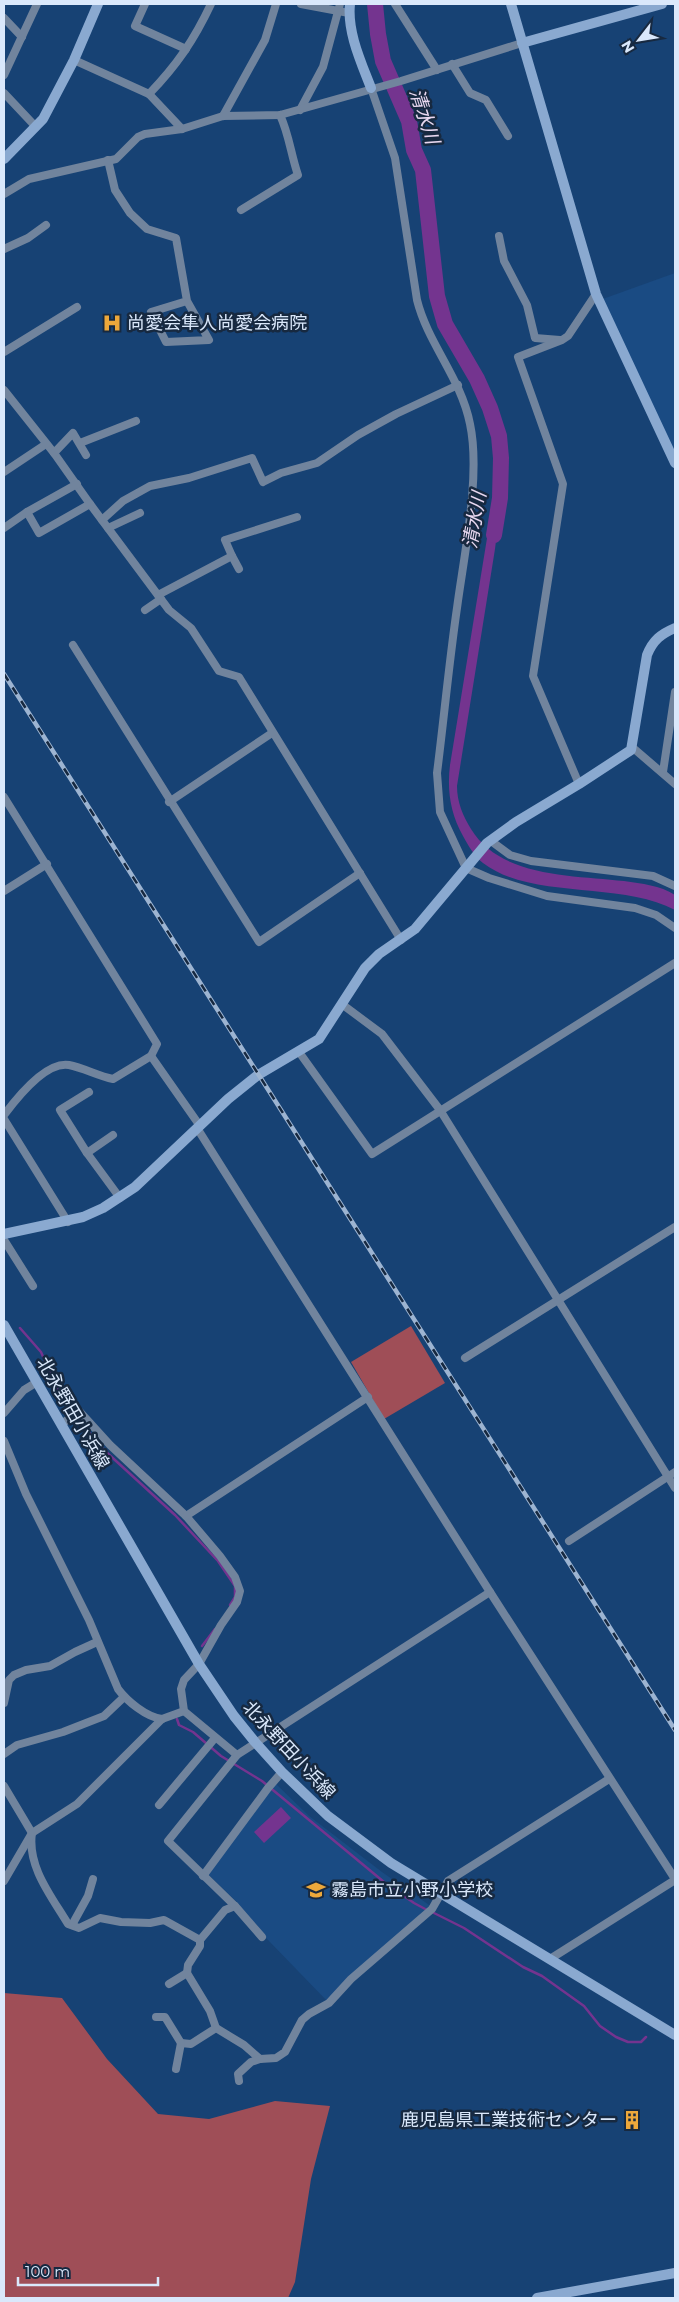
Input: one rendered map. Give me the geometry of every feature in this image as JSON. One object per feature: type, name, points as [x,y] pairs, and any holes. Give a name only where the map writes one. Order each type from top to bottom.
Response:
[{"type":"street","points":[[4,75],[37,4]]},
{"type":"street","points":[[4,159],[36,127],[48,109],[74,60],[98,4]]},
{"type":"street","points":[[145,4],[135,26],[186,49]]},
{"type":"street","points":[[149,94],[173,69],[200,28],[211,4]]},
{"type":"street","points":[[223,116],[265,40],[276,4]]},
{"type":"street","points":[[300,4],[344,8]]},
{"type":"street","points":[[395,4],[437,70]]},
{"type":"street","points":[[511,4],[596,294],[675,463]]},
{"type":"street","points":[[4,194],[29,179],[116,159],[142,135],[182,129],[223,116],[280,115],[300,110],[522,43],[662,4]]},
{"type":"street","points":[[344,8],[395,158],[421,316],[433,343],[458,385],[471,426],[472,489],[437,773],[440,812],[469,865],[489,878],[547,896],[635,908],[656,915],[675,928]]},
{"type":"street","points":[[300,110],[323,67],[344,8]]},
{"type":"street","points":[[4,18],[22,37]]},
{"type":"street","points":[[74,60],[149,94],[182,129]]},
{"type":"street","points":[[452,64],[470,93],[486,100],[508,136]]},
{"type":"street","points":[[4,93],[36,127]]},
{"type":"street","points":[[241,210],[298,175],[289,146],[289,132],[280,115]]},
{"type":"street","points":[[108,160],[114,190],[130,213],[147,229],[176,238],[187,301],[209,340],[166,342],[152,312],[187,301]]},
{"type":"street","points":[[4,249],[28,238],[46,225]]},
{"type":"street","points":[[499,236],[504,261],[527,305],[535,338],[562,340]]},
{"type":"street","points":[[579,784],[533,676],[563,484],[518,357],[568,336],[596,294]]},
{"type":"street","points":[[4,352],[77,307]]},
{"type":"street","points":[[102,520],[123,501],[150,486],[190,478],[252,458],[263,482],[281,473],[317,463],[373,427],[458,385]]},
{"type":"street","points":[[4,390],[54,453],[169,610],[191,628],[219,671],[239,677],[401,940]]},
{"type":"street","points":[[80,443],[136,421]]},
{"type":"street","points":[[54,453],[73,433],[86,455]]},
{"type":"street","points":[[4,472],[46,444]]},
{"type":"street","points":[[4,528],[27,512],[77,484]]},
{"type":"street","points":[[27,512],[39,533],[90,504]]},
{"type":"street","points":[[108,528],[140,513]]},
{"type":"street","points":[[240,569],[225,540],[297,517]]},
{"type":"street","points":[[145,610],[159,597],[232,556]]},
{"type":"street","points":[[4,1234],[26,1228],[68,1222],[94,1213],[120,1198],[135,1187],[258,1075],[319,1039],[343,1005],[365,968],[380,954],[401,940],[425,918],[489,842],[516,822],[579,784],[632,748],[646,654],[656,639],[675,628]]},
{"type":"street","points":[[73,645],[169,802],[259,942],[360,873]]},
{"type":"street","points":[[663,772],[675,692]]},
{"type":"street","points":[[169,802],[272,733]]},
{"type":"street","points":[[632,748],[675,784]]},
{"type":"street","points":[[4,798],[47,864],[157,1044],[151,1056],[113,1079],[67,1064],[53,1067],[23,1090],[4,1117],[68,1222]]},
{"type":"street","points":[[489,842],[510,855],[531,861],[653,876],[675,886]]},
{"type":"street","points":[[4,891],[47,864]]},
{"type":"street","points":[[298,1052],[372,1154],[675,962]]},
{"type":"street","points":[[343,1005],[382,1034],[440,1110],[672,1475],[675,1488]]},
{"type":"street","points":[[151,1056],[199,1127],[490,1592],[675,1880],[550,1960]]},
{"type":"street","points":[[89,1092],[60,1110],[87,1153],[120,1198]]},
{"type":"street","points":[[87,1153],[113,1135]]},
{"type":"street","points":[[465,1358],[675,1227]]},
{"type":"street","points":[[4,1240],[33,1286]]},
{"type":"street","name":"北永野田小浜線","points":[[4,1326],[37,1382],[65,1421],[199,1664],[234,1716],[282,1772],[343,1827],[391,1863],[675,2035]]},
{"type":"street","points":[[4,1413],[24,1390],[37,1382]]},
{"type":"street","points":[[186,1516],[368,1397]]},
{"type":"street","points":[[65,1421],[80,1412],[110,1446],[186,1516],[235,1577],[240,1591],[237,1602],[220,1625],[199,1664],[184,1680],[181,1689],[180,1712]]},
{"type":"street","points":[[4,1441],[30,1502],[89,1620],[118,1689],[124,1697],[156,1718],[163,1718],[180,1712]]},
{"type":"street","points":[[569,1541],[672,1475]]},
{"type":"street","points":[[262,1937],[235,1906],[168,1841],[235,1757],[255,1742],[490,1592]]},
{"type":"street","points":[[4,1703],[9,1680],[14,1675],[26,1670],[50,1666],[74,1652],[97,1642]]},
{"type":"street","points":[[4,1754],[17,1745],[63,1732],[104,1716],[124,1697]]},
{"type":"street","points":[[180,1712],[235,1757]]},
{"type":"street","points":[[4,1881],[32,1834],[77,1804],[163,1718]]},
{"type":"street","points":[[158,1805],[214,1740]]},
{"type":"street","points":[[203,1876],[270,1784],[282,1772]]},
{"type":"street","points":[[239,2080],[238,2074],[243,2068],[260,2059],[276,2058],[285,2052],[302,2020],[308,2014],[329,2003],[351,1980],[432,1909],[448,1881],[609,1779]]},
{"type":"street","points":[[4,1786],[32,1834],[30,1842],[36,1869],[68,1924],[78,1928],[100,1918],[121,1922],[150,1923],[164,1920],[200,1940]]},
{"type":"street","points":[[72,1926],[88,1896],[93,1878]]},
{"type":"street","points":[[235,1906],[225,1910],[200,1940],[200,1946],[188,1966],[187,1973],[210,2011],[216,2028],[244,2045],[260,2059]]},
{"type":"street","points":[[169,1984],[187,1973]]},
{"type":"street","points":[[156,2017],[165,2017],[181,2043],[176,2069]]},
{"type":"street","points":[[181,2043],[191,2044],[216,2028]]},
{"type":"street","points":[[537,2298],[675,2273]]},
{"type":"shaded area","points":[[675,273],[675,453],[600,300]]},
{"type":"shaded area","points":[[497,515],[499,516],[495,549],[457,786],[459,803],[463,814],[471,829],[484,845],[500,857],[540,871],[657,887],[675,895],[675,910],[653,901],[603,892],[526,882],[503,874],[483,863],[477,857],[469,847],[455,819],[449,783],[450,765],[489,526]]},
{"type":"shaded area","points":[[411,1326],[445,1383],[384,1419],[351,1362]]},
{"type":"shaded area","name":"霧島市立小野小学校","points":[[274,1782],[309,1816],[382,1872],[432,1907],[328,2002],[238,1909],[240,1905],[208,1874]]},
{"type":"shaded area","points":[[281,1807],[291,1818],[264,1843],[254,1832]]},
{"type":"shaded area","points":[[4,1993],[62,1998],[107,2059],[158,2114],[209,2119],[275,2101],[330,2106],[311,2179],[295,2282],[288,2298],[4,2298]]},
{"type":"waterway","name":"清水川","points":[[375,4],[383,61],[409,121],[414,150],[423,170],[437,296],[445,324],[477,379],[490,408],[499,436],[501,458],[500,498],[494,535]]},
{"type":"waterway","points":[[20,1328],[41,1352],[59,1393],[69,1409],[104,1450],[175,1515],[218,1561],[235,1586],[235,1597],[230,1605]]},
{"type":"waterway","points":[[202,1646],[215,1629]]},
{"type":"waterway","points":[[177,1719],[179,1725],[193,1732],[221,1756],[262,1781],[384,1882],[427,1910]]},
{"type":"waterway","points":[[432,1912],[464,1928],[523,1967],[542,1976],[584,2006],[600,2026],[616,2037],[628,2042],[641,2042],[646,2037]]},
{"type":"railway","points":[[4,674],[675,1730]]},
{"type":"place","name":"尚愛会隼人尚愛会病院","points":[[112,323]]},
{"type":"place","name":"霧島市立小野小学校","points":[[316,1890]]},
{"type":"place","name":"鹿児島県工業技術センター","points":[[632,2120]]}]
